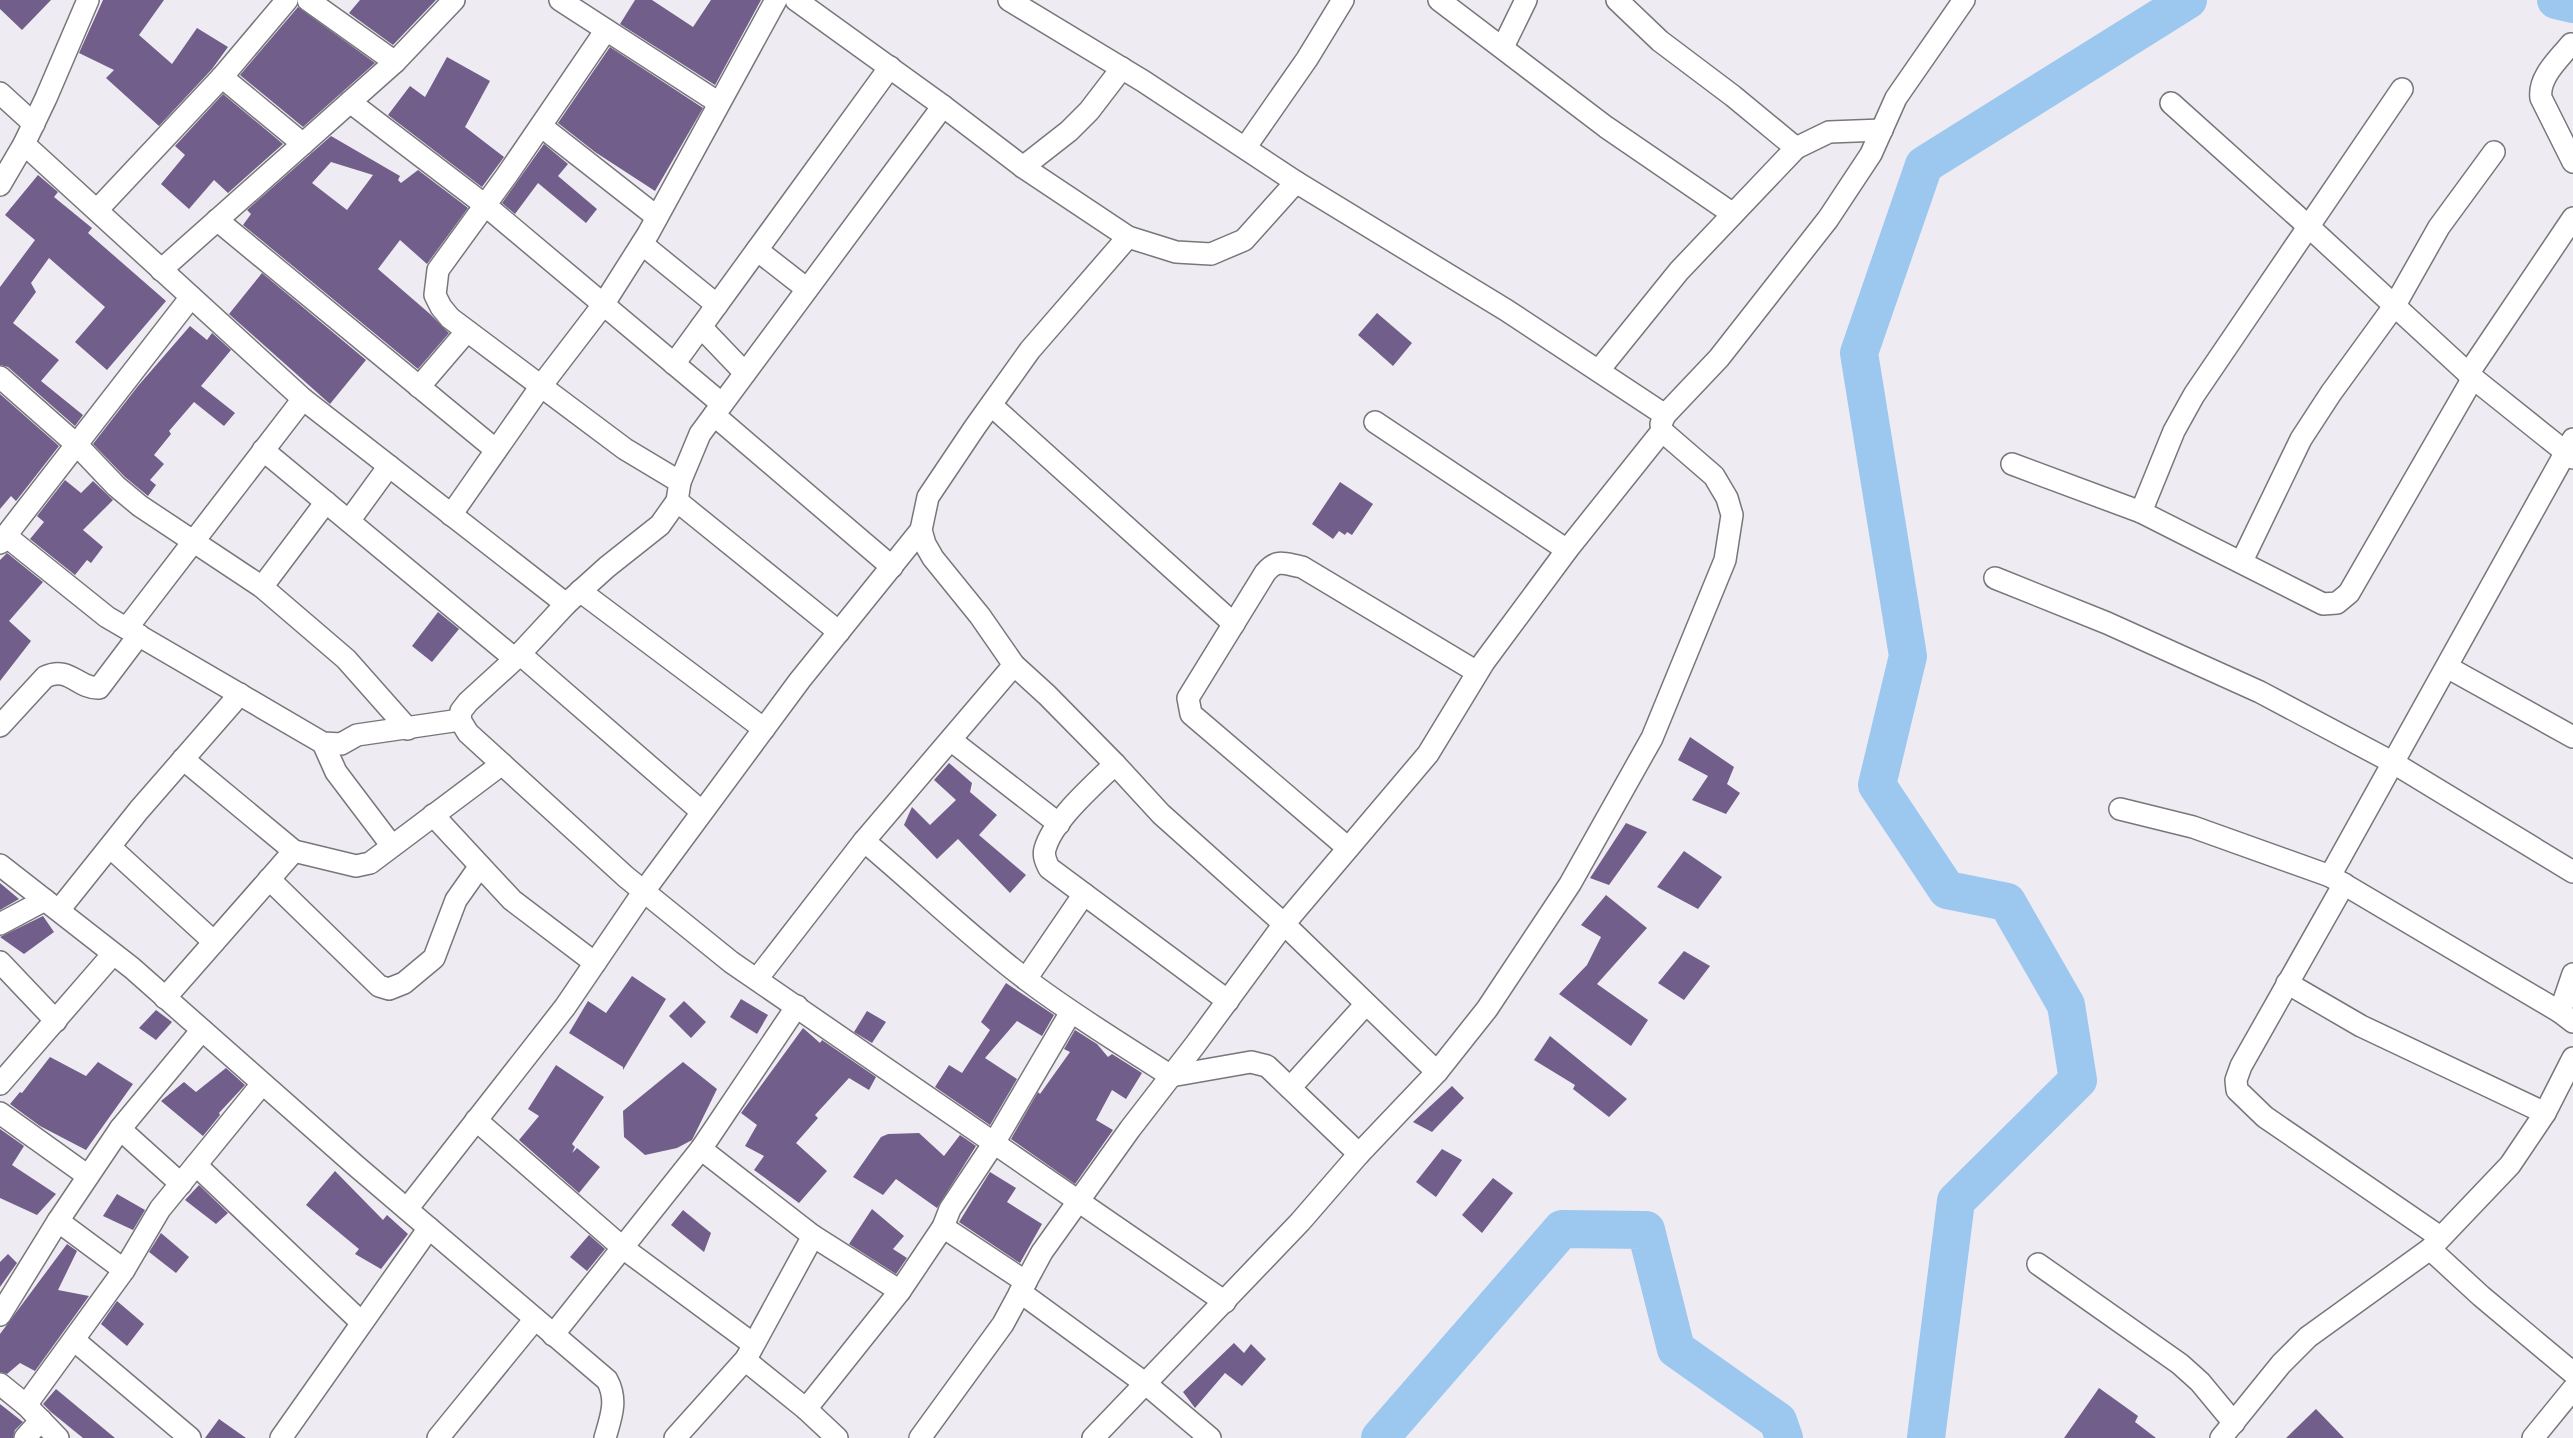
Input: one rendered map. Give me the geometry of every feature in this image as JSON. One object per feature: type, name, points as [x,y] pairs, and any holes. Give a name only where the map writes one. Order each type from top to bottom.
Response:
[{"type":"street","points":[[0,185],[34,124],[88,0]]},
{"type":"street","points":[[97,210],[222,77],[287,0]]},
{"type":"street","points":[[308,0],[395,62]]},
{"type":"street","points":[[161,270],[395,62],[454,0]]},
{"type":"street","points":[[560,0],[719,103]]},
{"type":"street","points":[[451,515],[541,386],[603,305],[642,244],[776,0]]},
{"type":"street","points":[[796,0],[1023,167],[1128,237],[1176,252],[1211,254],[1244,240],[1296,182]]},
{"type":"street","points":[[1009,0],[1122,68],[1296,182],[1497,304],[1599,370],[1663,423],[1714,476],[1727,498],[1732,516],[1725,560],[1652,738],[1570,884],[1487,1009],[1437,1072],[1359,1154],[1300,1222],[1093,1438]]},
{"type":"street","points":[[1245,148],[1307,59],[1343,0]]},
{"type":"street","points":[[1439,0],[1597,120],[1733,214]]},
{"type":"street","points":[[1503,47],[1527,0]]},
{"type":"street","points":[[1617,0],[1660,41],[1733,96],[1796,148]]},
{"type":"street","points":[[920,1438],[1003,1324],[1042,1252],[1284,924],[1428,754],[1477,672],[1567,550],[1663,423],[1719,358],[1828,219],[1871,154],[1896,98],[1964,0]]},
{"type":"street","points":[[606,30],[541,126],[438,270],[435,295],[450,318],[625,449],[839,632]]},
{"type":"street","points":[[2571,44],[2550,68],[2540,90],[2541,98],[2573,162]]},
{"type":"street","points":[[674,364],[890,67]]},
{"type":"street","points":[[1023,167],[1069,131],[1089,111],[1122,68]]},
{"type":"street","points":[[222,77],[303,144]]},
{"type":"street","points":[[2141,512],[2174,431],[2189,404],[2402,89]]},
{"type":"street","points":[[0,93],[34,124]]},
{"type":"street","points":[[350,102],[485,205],[674,364],[718,409],[892,567]]},
{"type":"street","points":[[2171,103],[2395,305],[2470,376],[2570,450],[2392,762],[2287,983],[2241,1066],[2236,1080],[2237,1089],[2265,1117],[2435,1243],[2481,1296],[2573,1372]]},
{"type":"street","points":[[943,106],[700,434],[678,492],[660,525],[573,597],[517,656],[468,702],[461,711],[460,720],[468,733],[644,891],[731,962],[1225,1302]]},
{"type":"street","points":[[541,126],[657,217]]},
{"type":"street","points":[[1599,370],[1679,271],[1796,148],[1829,132],[1882,130]]},
{"type":"street","points":[[24,144],[303,399],[451,515],[764,729]]},
{"type":"street","points":[[2242,561],[2301,439],[2331,393],[2395,305],[2439,227],[2494,152]]},
{"type":"street","points":[[2012,464],[2141,512],[2242,561],[2323,604],[2337,603],[2349,593],[2470,376],[2573,218]]},
{"type":"street","points":[[217,220],[496,450]]},
{"type":"street","points":[[407,1209],[565,1007],[644,891],[764,729],[921,530],[928,496],[1030,350],[1128,237]]},
{"type":"street","points":[[642,244],[717,305]]},
{"type":"street","points":[[757,250],[807,289]]},
{"type":"street","points":[[191,297],[3,540],[107,617],[323,743],[341,744],[357,735],[460,720]]},
{"type":"street","points":[[701,327],[745,372]]},
{"type":"street","points":[[419,387],[467,331]]},
{"type":"street","points":[[0,378],[77,445],[116,486],[140,506],[262,586],[346,659],[408,729]]},
{"type":"street","points":[[0,726],[45,677],[54,672],[65,674],[93,688],[99,688],[193,542],[303,399]]},
{"type":"street","points":[[991,405],[1234,624]]},
{"type":"street","points":[[1376,422],[1567,550]]},
{"type":"street","points":[[263,450],[517,656],[702,812]]},
{"type":"street","points":[[349,521],[389,466]]},
{"type":"street","points":[[262,586],[326,502]]},
{"type":"street","points":[[921,530],[925,544],[933,558],[980,616],[1014,665],[1047,695],[1161,814],[1284,924],[1437,1072]]},
{"type":"street","points":[[1348,848],[1191,714],[1188,698],[1265,573],[1272,564],[1277,562],[1302,567],[1477,672]]},
{"type":"street","points":[[1995,578],[2107,623],[2260,692],[2392,762],[2573,872]]},
{"type":"street","points":[[757,979],[864,841],[952,741],[1014,665]]},
{"type":"street","points":[[2447,667],[2573,737]]},
{"type":"street","points":[[0,924],[52,905],[110,847],[240,694]]},
{"type":"street","points":[[952,741],[1059,824]]},
{"type":"street","points":[[323,743],[336,772],[392,846]]},
{"type":"street","points":[[183,759],[294,851],[356,866],[370,862],[502,764]]},
{"type":"street","points":[[1115,764],[1076,803],[1059,824],[1045,849],[1045,859],[1049,868],[1228,1001]]},
{"type":"street","points":[[2120,809],[2193,826],[2337,880],[2567,1017],[2573,974]]},
{"type":"street","points":[[433,815],[512,900],[595,963]]},
{"type":"street","points":[[864,841],[978,941],[1026,979],[1071,1012],[1172,1076],[1251,1062],[1260,1063],[1267,1066],[1359,1154]]},
{"type":"street","points":[[110,847],[214,942]]},
{"type":"street","points":[[165,998],[294,851]]},
{"type":"street","points":[[0,865],[165,998],[607,1380],[614,1392],[614,1411],[605,1438]]},
{"type":"street","points":[[269,879],[379,987],[389,989],[404,983],[435,958],[456,900],[480,866]]},
{"type":"street","points":[[1026,979],[1084,894]]},
{"type":"street","points":[[0,1084],[113,954]]},
{"type":"street","points":[[0,962],[56,1021]]},
{"type":"street","points":[[2287,983],[2361,1026],[2545,1113]]},
{"type":"street","points":[[1290,1088],[1366,1004]]},
{"type":"street","points":[[554,1335],[701,1149],[797,1006]]},
{"type":"street","points":[[806,1409],[900,1290],[944,1227],[950,1209],[994,1143],[1071,1012]]},
{"type":"street","points":[[0,1315],[58,1221],[120,1129],[202,1030]]},
{"type":"street","points":[[2038,1264],[2180,1364],[2200,1382],[2228,1431],[2281,1364],[2308,1338],[2435,1243],[2510,1165],[2545,1113],[2573,1058]]},
{"type":"street","points":[[26,1405],[124,1270],[160,1209],[262,1084]]},
{"type":"street","points":[[0,1113],[88,1176]]},
{"type":"street","points":[[476,1120],[623,1248],[749,1352],[837,1438]]},
{"type":"street","points":[[120,1129],[181,1184]]},
{"type":"street","points":[[701,1149],[813,1236],[900,1290]]},
{"type":"street","points":[[196,1165],[361,1322]]},
{"type":"street","points":[[58,1221],[124,1270]]},
{"type":"street","points":[[944,1227],[1146,1384],[1210,1438]]},
{"type":"street","points":[[281,1438],[429,1228]]},
{"type":"street","points":[[675,1438],[749,1352],[813,1236]]},
{"type":"street","points":[[438,1438],[535,1319]]},
{"type":"street","points":[[74,1340],[190,1438]]},
{"type":"street","points":[[0,1384],[26,1405],[58,1438]]},
{"type":"street","points":[[2533,1438],[2573,1389]]},
{"type":"street","points":[[25,1438],[41,1420]]},
{"type":"building","points":[[0,0],[51,0],[22,30],[0,9]]},
{"type":"building","points":[[103,0],[164,0],[139,35],[172,64],[197,28],[228,47],[212,69],[159,126],[106,78],[114,70],[79,53]]},
{"type":"building","points":[[360,0],[436,0],[393,45],[349,13]]},
{"type":"building","points":[[635,0],[652,0],[693,27],[711,0],[761,0],[715,85],[620,24]]},
{"type":"building","points":[[298,7],[375,63],[303,127],[240,75]]},
{"type":"building","points":[[610,47],[703,108],[655,191],[595,152],[558,123]]},
{"type":"building","points":[[447,57],[490,81],[465,127],[504,157],[482,187],[388,115],[410,86],[425,97]]},
{"type":"building","points":[[223,94],[283,144],[228,193],[214,180],[189,209],[161,184],[185,155],[175,146]]},
{"type":"building","points":[[331,136],[400,176],[398,180],[401,183],[418,170],[468,208],[427,264],[400,240],[378,269],[449,333],[418,369],[243,225],[251,214],[247,210]],"holes":[[[331,162],[373,175],[347,210],[312,183]]]},
{"type":"building","points":[[544,144],[568,164],[558,176],[597,209],[586,223],[538,183],[515,214],[502,203]]},
{"type":"building","points":[[38,175],[58,192],[54,197],[92,228],[88,233],[166,301],[107,370],[75,342],[105,307],[49,258],[31,283],[36,292],[13,323],[59,360],[41,381],[83,415],[75,426],[8,367],[0,365],[0,287],[35,240],[5,215]]},
{"type":"building","points":[[262,273],[366,360],[330,404],[229,314]]},
{"type":"building","points":[[1377,313],[1412,343],[1393,366],[1358,335]]},
{"type":"building","points":[[190,326],[207,340],[212,333],[231,350],[201,386],[235,413],[224,426],[194,402],[169,431],[171,434],[154,455],[164,464],[150,480],[156,485],[148,496],[125,477],[93,444],[138,386]]},
{"type":"building","points":[[0,394],[59,446],[16,501],[11,496],[0,509]]},
{"type":"building","points":[[65,480],[81,493],[93,481],[113,500],[83,530],[103,547],[91,563],[87,560],[75,575],[30,539],[44,522],[37,516]]},
{"type":"building","points":[[1340,482],[1373,504],[1352,535],[1347,532],[1345,535],[1339,531],[1333,539],[1312,524]]},
{"type":"building","points":[[7,553],[43,582],[9,621],[31,641],[0,681],[0,560]]},
{"type":"building","points":[[438,612],[459,629],[432,662],[412,646]]},
{"type":"building","points":[[1690,737],[1734,767],[1727,784],[1740,793],[1726,814],[1692,800],[1708,776],[1678,760]]},
{"type":"building","points":[[949,763],[972,783],[970,792],[997,815],[979,835],[1026,875],[1010,893],[958,839],[937,859],[904,825],[912,807],[930,825],[956,800],[934,780]]},
{"type":"building","points":[[1626,823],[1647,832],[1609,885],[1590,878]]},
{"type":"building","points":[[1684,851],[1722,877],[1698,909],[1657,887]]},
{"type":"building","points":[[0,883],[19,899],[0,910]]},
{"type":"building","points":[[1606,895],[1647,928],[1597,984],[1648,1020],[1631,1046],[1559,994],[1587,965],[1601,937],[1581,925]]},
{"type":"building","points":[[43,916],[54,932],[24,954],[0,937]]},
{"type":"building","points":[[1684,951],[1710,966],[1684,1000],[1658,983]]},
{"type":"building","points":[[632,976],[666,999],[623,1070],[623,1067],[569,1033],[588,1001],[606,1013]]},
{"type":"building","points":[[1006,983],[1054,1015],[1042,1036],[1017,1021],[985,1058],[1017,1079],[990,1125],[935,1087],[949,1065],[962,1073],[990,1030],[981,1022]]},
{"type":"building","points":[[741,999],[768,1015],[757,1034],[730,1017]]},
{"type":"building","points":[[684,1001],[706,1022],[691,1038],[669,1016]]},
{"type":"building","points":[[156,1010],[172,1022],[156,1040],[139,1028]]},
{"type":"building","points":[[867,1011],[886,1022],[872,1043],[854,1032]]},
{"type":"building","points":[[803,1028],[820,1043],[822,1040],[876,1077],[869,1090],[849,1078],[815,1115],[818,1118],[796,1143],[827,1171],[799,1203],[754,1170],[764,1156],[745,1146],[757,1125],[741,1113]]},
{"type":"building","points":[[1075,1030],[1097,1044],[1108,1057],[1112,1054],[1142,1073],[1126,1099],[1112,1090],[1096,1120],[1113,1130],[1075,1184],[1011,1139],[1038,1092],[1040,1094],[1070,1052],[1064,1049]]},
{"type":"building","points":[[1550,1036],[1627,1099],[1609,1117],[1573,1089],[1575,1085],[1534,1060]]},
{"type":"building","points":[[50,1057],[86,1076],[98,1062],[133,1084],[86,1150],[40,1126],[10,1104],[20,1092],[22,1093]]},
{"type":"building","points":[[683,1062],[717,1089],[692,1140],[677,1148],[645,1155],[624,1137],[623,1111]]},
{"type":"building","points":[[556,1065],[604,1097],[572,1144],[575,1147],[572,1153],[577,1148],[600,1167],[579,1193],[519,1140],[539,1116],[528,1109]]},
{"type":"building","points":[[226,1068],[245,1085],[219,1113],[220,1115],[203,1136],[161,1101],[184,1082],[196,1092]]},
{"type":"building","points":[[1452,1086],[1464,1098],[1432,1132],[1413,1122]]},
{"type":"building","points":[[0,1129],[24,1146],[12,1165],[56,1194],[37,1215],[0,1198]]},
{"type":"building","points":[[919,1133],[944,1156],[960,1135],[976,1146],[937,1208],[896,1179],[883,1195],[853,1177],[881,1137],[888,1134]]},
{"type":"building","points":[[1442,1149],[1462,1160],[1436,1197],[1416,1182]]},
{"type":"building","points":[[335,1171],[383,1220],[387,1215],[408,1234],[381,1269],[355,1254],[359,1249],[306,1205]]},
{"type":"building","points":[[990,1172],[1016,1188],[1007,1202],[1042,1224],[1020,1263],[959,1222]]},
{"type":"building","points":[[1493,1178],[1513,1193],[1482,1233],[1462,1215]]},
{"type":"building","points":[[199,1185],[228,1213],[216,1224],[185,1200]]},
{"type":"building","points":[[117,1194],[145,1210],[133,1230],[103,1216]]},
{"type":"building","points":[[872,1209],[904,1236],[893,1249],[907,1258],[896,1274],[849,1244]]},
{"type":"building","points":[[683,1210],[711,1233],[704,1252],[671,1225]]},
{"type":"building","points":[[161,1233],[189,1257],[176,1273],[149,1252]]},
{"type":"building","points":[[589,1235],[605,1249],[587,1271],[570,1257]]},
{"type":"building","points":[[67,1244],[77,1251],[58,1290],[89,1296],[35,1371],[20,1363],[7,1374],[0,1372],[0,1334]]},
{"type":"building","points":[[8,1254],[17,1263],[0,1287],[0,1262]]},
{"type":"building","points":[[117,1301],[144,1324],[127,1346],[101,1324]]},
{"type":"building","points":[[1234,1343],[1244,1353],[1251,1344],[1266,1359],[1242,1386],[1225,1373],[1195,1408],[1183,1392]]},
{"type":"building","points":[[2099,1388],[2138,1416],[2135,1422],[2156,1438],[2064,1438]]},
{"type":"building","points":[[56,1389],[115,1438],[83,1438],[51,1412],[43,1404]]},
{"type":"building","points":[[0,1404],[23,1422],[15,1430],[13,1438],[0,1438]]},
{"type":"building","points":[[2316,1409],[2344,1438],[2286,1438]]},
{"type":"building","points":[[219,1419],[246,1438],[205,1438]]},
{"type":"waterway","points":[[1926,1438],[1956,1201],[2078,1080],[2066,1005],[2007,902],[1947,890],[1877,785],[1908,656],[1859,353],[1924,165],[2188,0]]},
{"type":"waterway","points":[[2556,0],[2573,4]]},
{"type":"waterway","points":[[1380,1438],[1562,1229],[1646,1230],[1676,1349],[1778,1421],[1784,1438]]}]
